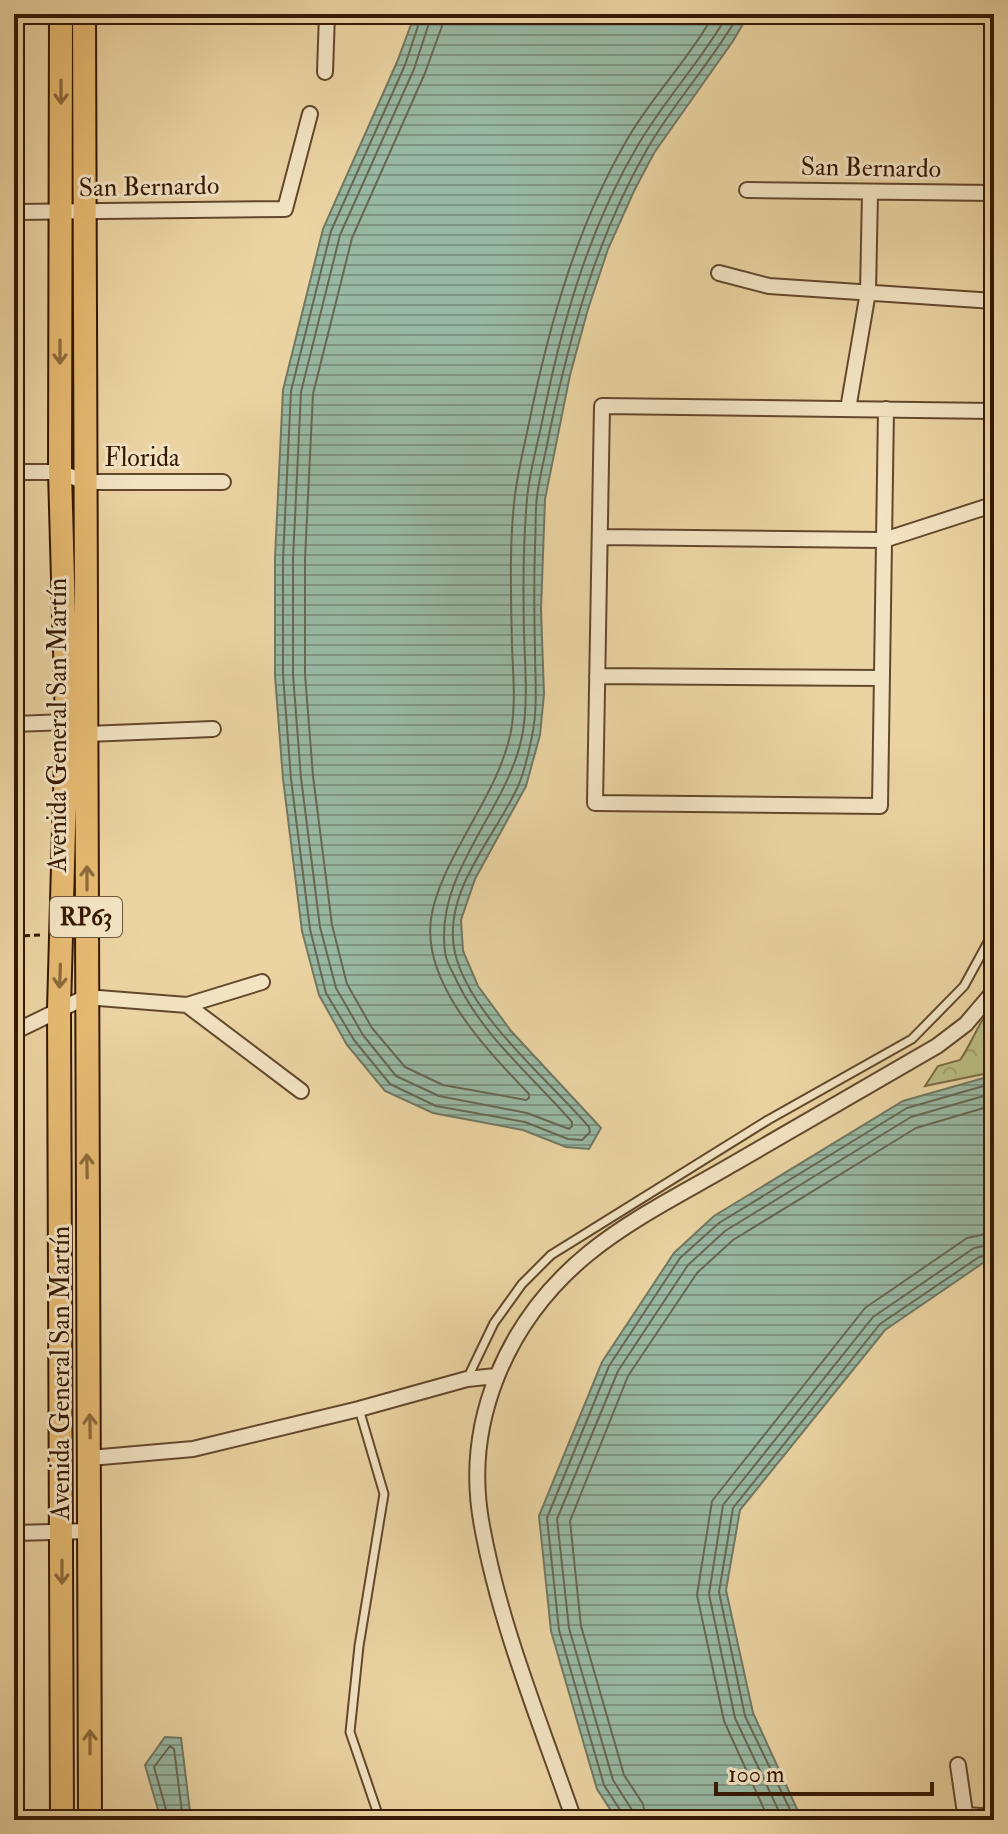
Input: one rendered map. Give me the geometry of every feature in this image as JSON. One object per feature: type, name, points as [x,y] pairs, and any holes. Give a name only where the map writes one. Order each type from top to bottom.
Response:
[{"type":"main road","name":"Avenida General San Martín","points":[[61,14],[60,472],[67,722],[59,1009],[62,1820]]},
{"type":"main road","name":"Avenida General San Martín","points":[[84,14],[90,1820]]},
{"type":"street","points":[[325,72],[327,14]]},
{"type":"street","name":"San Bernardo","points":[[14,212],[285,209],[310,114]]},
{"type":"street","name":"San Bernardo","points":[[747,190],[994,193]]},
{"type":"street","points":[[848,409],[868,292],[870,193]]},
{"type":"street","points":[[719,273],[769,286],[994,301]]},
{"type":"street","points":[[886,409],[880,806],[595,803],[602,406],[886,409],[994,411]]},
{"type":"street","name":"Florida","points":[[14,472],[60,472],[85,482],[223,482]]},
{"type":"street","points":[[600,537],[884,540],[986,507],[994,508]]},
{"type":"street","points":[[597,676],[882,678]]},
{"type":"street","points":[[14,724],[67,722],[87,734],[213,729]]},
{"type":"street","points":[[14,1032],[86,997],[187,1005],[262,982]]},
{"type":"street","points":[[574,1820],[506,1622],[481,1525],[477,1476],[481,1422],[496,1376],[529,1315],[557,1281],[591,1251],[643,1216],[937,1046],[966,1024],[994,991]]},
{"type":"street","points":[[187,1005],[301,1091]]},
{"type":"street","points":[[90,1458],[193,1449],[467,1379],[496,1376]]},
{"type":"street","points":[[14,1533],[90,1531]]},
{"type":"street","points":[[958,1765],[966,1818],[994,1817]]},
{"type":"lane","points":[[467,1379],[494,1323],[522,1284],[551,1255],[768,1120],[912,1039],[964,986],[994,931]]},
{"type":"lane","points":[[359,1409],[384,1494],[359,1646],[350,1732],[380,1820]]},
{"type":"path","points":[[14,936],[61,935]]},
{"type":"green space","points":[[994,1006],[994,1072],[925,1086],[938,1066],[960,1060]]},
{"type":"water","points":[[415,14],[749,14],[654,153],[608,249],[588,309],[570,375],[545,499],[541,610],[544,694],[540,735],[526,786],[475,879],[461,920],[463,951],[478,986],[511,1031],[601,1128],[589,1149],[566,1147],[523,1130],[433,1113],[385,1091],[347,1045],[319,995],[302,931],[283,779],[275,676],[275,558],[283,390],[323,229]]},
{"type":"water","points":[[994,1075],[994,1261],[983,1263],[885,1330],[740,1510],[726,1590],[753,1713],[797,1809],[806,1820],[617,1820],[597,1789],[551,1631],[539,1516],[602,1362],[674,1253],[714,1216],[903,1101]]},
{"type":"water","points":[[165,1737],[181,1738],[191,1820],[161,1820],[145,1765]]}]
